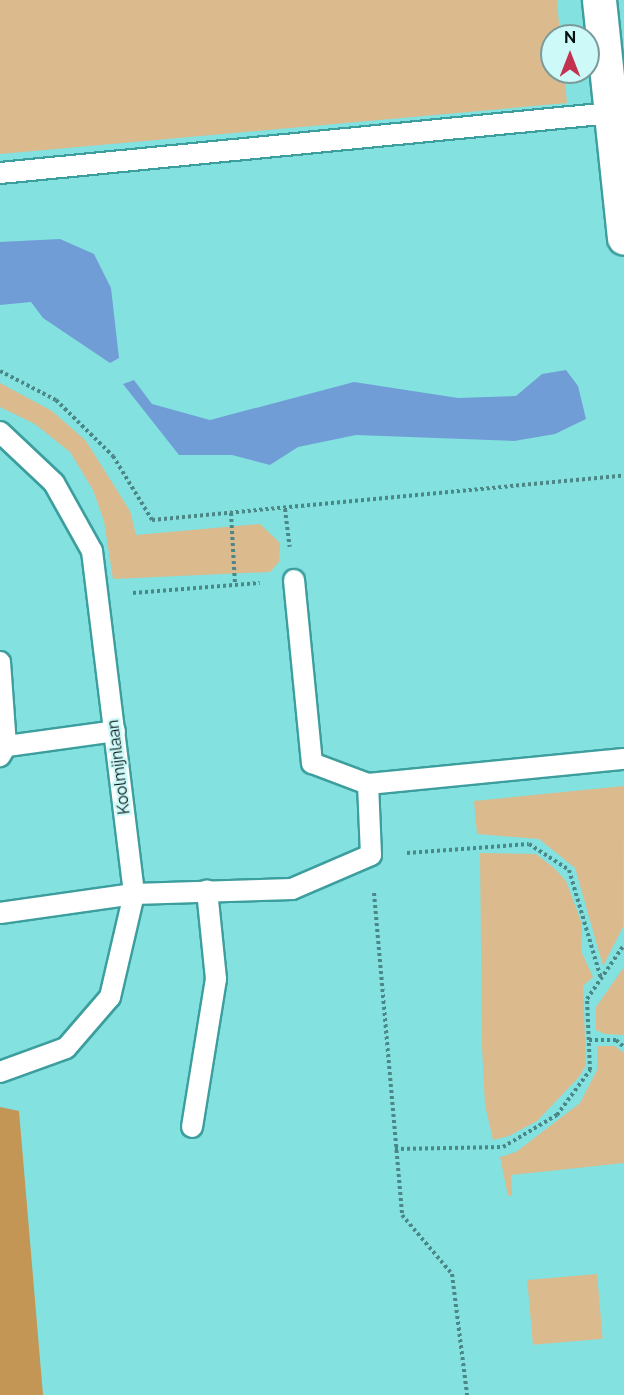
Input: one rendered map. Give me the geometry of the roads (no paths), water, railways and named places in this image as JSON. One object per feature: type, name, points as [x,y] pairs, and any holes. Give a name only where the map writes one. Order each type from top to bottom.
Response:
[{"type":"street","points":[[599,0],[624,238]]},
{"type":"lane","points":[[0,173],[611,113]]},
{"type":"lane","name":"Koolmijnlaan","points":[[0,432],[54,483],[92,551],[134,894],[110,997],[66,1047],[0,1072]]},
{"type":"lane","points":[[294,580],[312,763],[368,784],[624,759]]},
{"type":"lane","points":[[0,662],[2,750],[115,731]]},
{"type":"lane","points":[[0,913],[134,894],[292,889],[371,855],[368,784]]},
{"type":"lane","points":[[192,1126],[216,979],[207,890]]},
{"type":"water","points":[[60,239],[94,254],[111,288],[119,358],[110,363],[43,318],[31,302],[0,305],[0,242]]},
{"type":"water","points":[[566,370],[578,386],[586,419],[555,434],[514,441],[356,435],[298,447],[270,465],[232,455],[179,455],[123,384],[134,380],[152,404],[210,420],[354,382],[458,398],[516,396],[542,374]]}]
